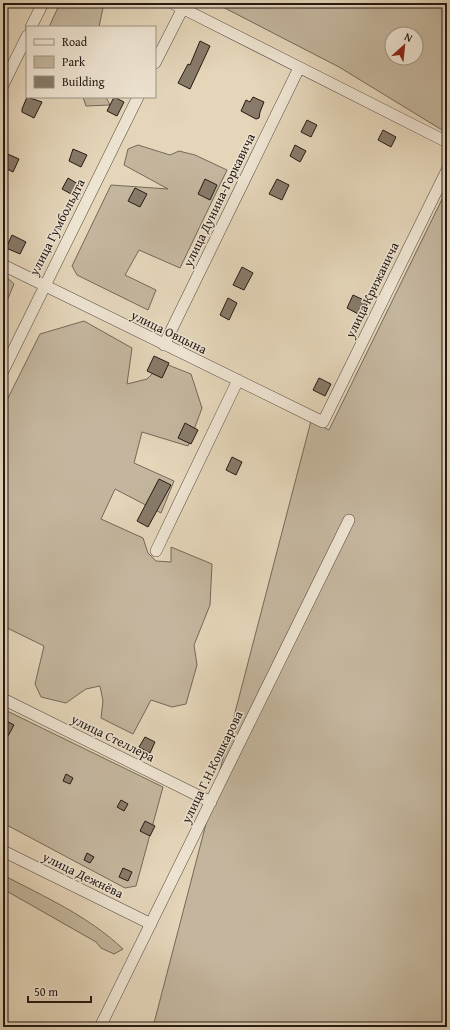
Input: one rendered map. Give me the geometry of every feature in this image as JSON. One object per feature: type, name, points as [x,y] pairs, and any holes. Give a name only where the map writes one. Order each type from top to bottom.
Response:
[{"type":"street","points":[[32,26],[43,3]]},
{"type":"street","points":[[172,3],[447,142]]},
{"type":"street","points":[[156,62],[183,8]]},
{"type":"street","points":[[3,85],[26,38]]},
{"type":"street","name":"улица Дунина-Горкавича","points":[[164,345],[299,68]]},
{"type":"street","name":"улица Гумбольдта","points":[[3,371],[138,98]]},
{"type":"street","name":"улица Крижанича","points":[[323,422],[447,170]]},
{"type":"street","name":"улица Овцына","points":[[3,265],[323,422]]},
{"type":"street","points":[[156,550],[238,380]]},
{"type":"street","name":"улица Г.Н.Кошкарова","points":[[100,1027],[350,520]]},
{"type":"street","name":"улица Стеллера","points":[[3,699],[211,802]]},
{"type":"street","name":"улица Дежнёва","points":[[3,851],[151,924]]},
{"type":"green space","points":[[60,3],[104,3],[99,26],[49,26]]},
{"type":"green space","points":[[215,3],[447,3],[447,133],[339,67]]},
{"type":"green space","points":[[83,98],[106,98],[110,105],[86,106]]},
{"type":"green space","points":[[138,145],[170,155],[179,151],[195,155],[227,170],[180,268],[139,250],[125,275],[156,290],[148,310],[77,275],[72,266],[111,185],[168,189],[124,165],[128,149]]},
{"type":"green space","points":[[447,189],[447,1027],[153,1027],[311,421],[329,430]]},
{"type":"green space","points":[[3,274],[14,284],[3,310]]},
{"type":"green space","points":[[84,321],[132,348],[127,384],[147,379],[163,363],[191,374],[202,408],[188,446],[142,432],[134,463],[174,481],[161,513],[115,489],[101,519],[143,538],[148,553],[156,561],[171,562],[171,547],[212,564],[210,605],[194,645],[197,665],[186,704],[172,707],[151,700],[133,734],[101,718],[103,701],[100,686],[86,689],[66,703],[41,697],[35,684],[44,646],[3,626],[3,408],[40,334]]},
{"type":"green space","points":[[3,709],[163,787],[136,886],[125,888],[3,823]]},
{"type":"green space","points":[[3,875],[81,917],[110,937],[123,949],[114,954],[101,948],[96,942],[3,889]]},
{"type":"building","points":[[200,41],[210,46],[190,89],[178,83],[188,64],[190,65]]},
{"type":"building","points":[[253,97],[264,102],[259,118],[256,119],[241,111],[246,100],[250,102]]},
{"type":"building","points":[[27,98],[42,102],[34,118],[22,112]]},
{"type":"building","points":[[114,98],[124,102],[117,116],[107,111]]},
{"type":"building","points":[[307,120],[317,125],[311,137],[301,132]]},
{"type":"building","points":[[383,130],[396,137],[391,147],[378,140]]},
{"type":"building","points":[[295,145],[306,151],[300,162],[290,156]]},
{"type":"building","points":[[73,149],[87,155],[81,167],[69,161]]},
{"type":"building","points":[[3,152],[19,159],[13,172],[3,167]]},
{"type":"building","points":[[68,178],[78,184],[73,195],[62,189]]},
{"type":"building","points":[[205,179],[217,185],[210,200],[198,194]]},
{"type":"building","points":[[277,179],[289,185],[282,200],[269,194]]},
{"type":"building","points":[[135,188],[147,194],[140,207],[128,201]]},
{"type":"building","points":[[12,235],[26,242],[20,254],[6,248]]},
{"type":"building","points":[[242,267],[253,273],[244,290],[233,285]]},
{"type":"building","points":[[353,295],[368,302],[362,316],[347,308]]},
{"type":"building","points":[[228,298],[237,303],[229,320],[220,315]]},
{"type":"building","points":[[154,356],[169,363],[162,378],[147,371]]},
{"type":"building","points":[[319,378],[331,384],[325,396],[313,390]]},
{"type":"building","points":[[185,423],[198,430],[191,444],[178,438]]},
{"type":"building","points":[[232,457],[242,462],[236,475],[226,470]]},
{"type":"building","points":[[159,479],[171,485],[148,527],[137,521]]},
{"type":"building","points":[[3,719],[14,725],[8,736],[3,734]]},
{"type":"building","points":[[145,737],[155,742],[150,753],[139,747]]},
{"type":"building","points":[[66,774],[73,778],[70,784],[63,781]]},
{"type":"building","points":[[121,800],[128,804],[124,811],[117,807]]},
{"type":"building","points":[[145,821],[155,826],[150,836],[140,831]]},
{"type":"building","points":[[87,853],[94,857],[90,863],[84,860]]},
{"type":"building","points":[[123,868],[132,872],[128,881],[119,877]]}]
